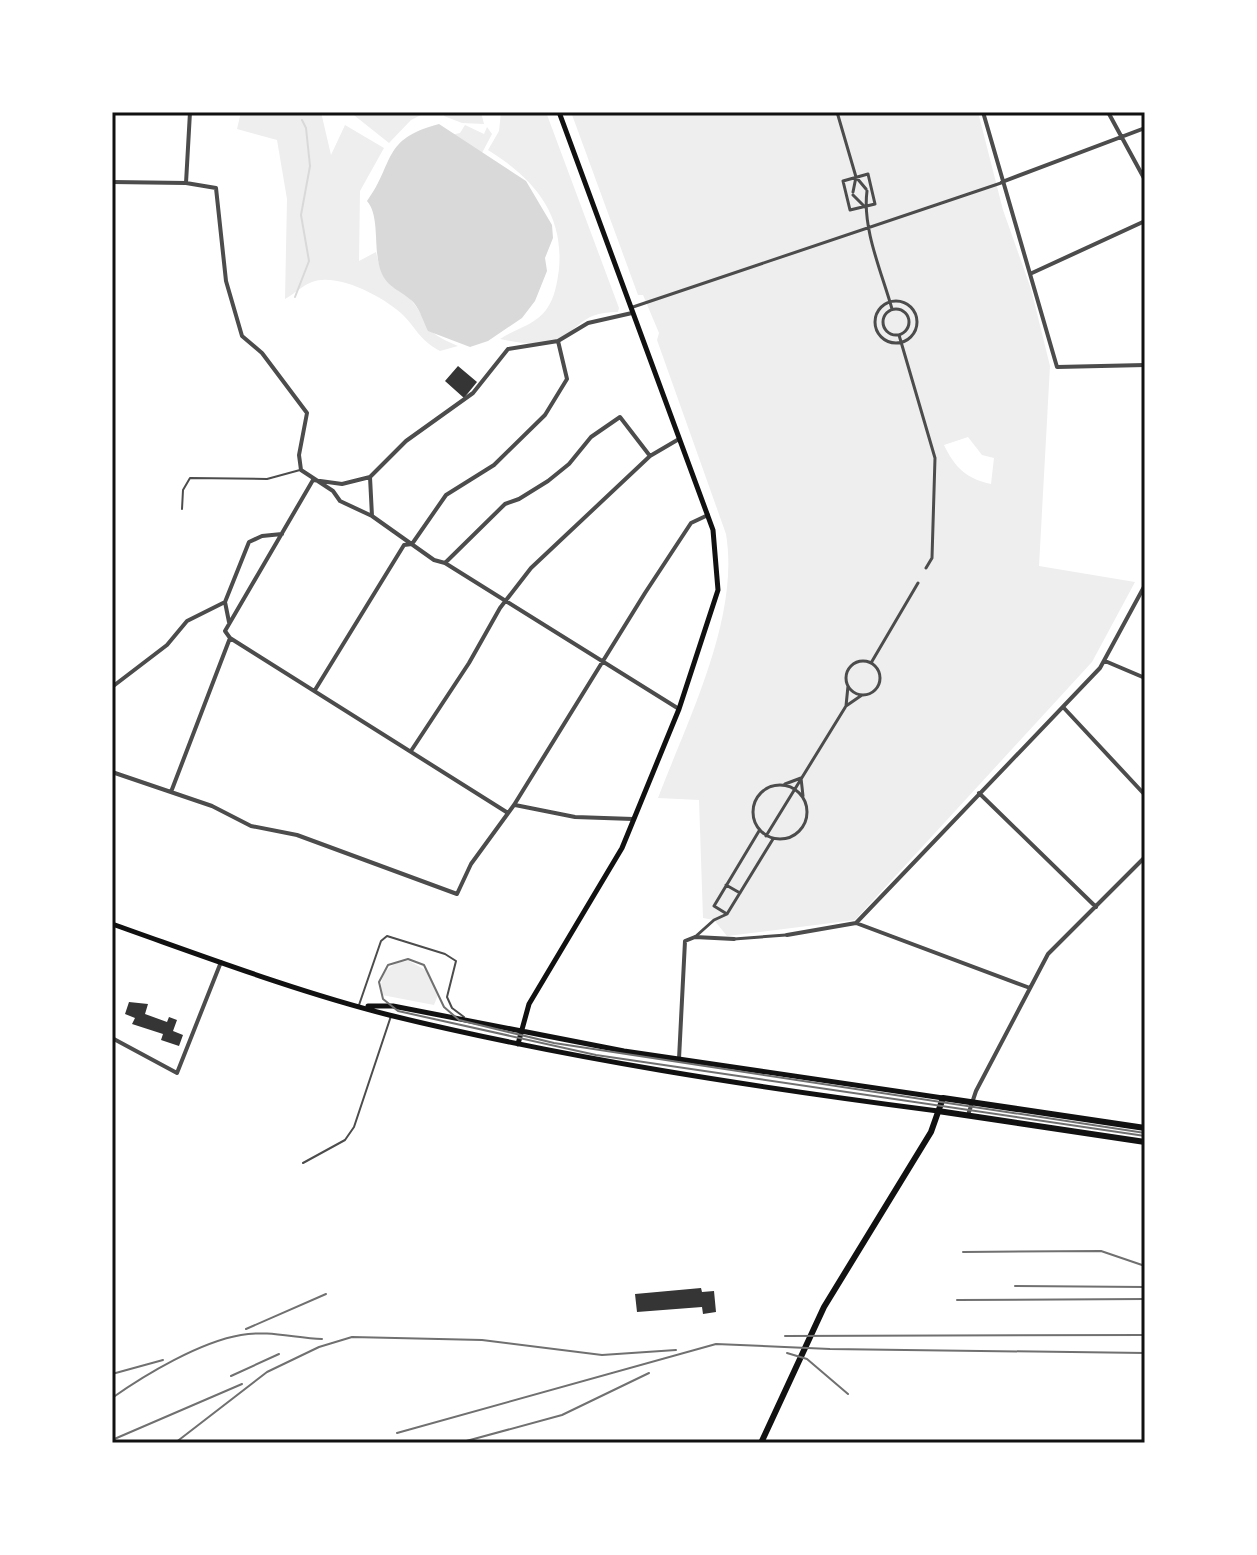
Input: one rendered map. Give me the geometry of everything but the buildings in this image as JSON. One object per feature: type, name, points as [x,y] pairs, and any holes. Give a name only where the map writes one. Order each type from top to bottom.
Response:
[{"type":"highway","points":[[761,1443],[809,1335],[931,1132],[943,1098],[1145,1128]]},
{"type":"highway","points":[[938,1111],[1145,1142]]},
{"type":"main road","points":[[518,1044],[529,1004],[600,890],[635,820],[679,709],[718,590],[716,550],[708,515],[559,112]]},
{"type":"main road","points":[[112,924],[359,1006],[518,1044],[609,1062],[938,1111]]},
{"type":"main road","points":[[359,1006],[393,1006],[679,1059],[943,1098]]},
{"type":"street","points":[[186,183],[190,112]]},
{"type":"street","points":[[837,112],[856,177],[867,190],[865,207],[869,227],[892,309]]},
{"type":"street","points":[[983,112],[1057,367],[1145,365]]},
{"type":"street","points":[[1108,112],[1145,180]]},
{"type":"street","points":[[313,480],[342,484],[370,477],[406,441],[473,393],[508,349],[558,341],[588,323],[1002,182],[1145,128]]},
{"type":"street","points":[[868,174],[875,204],[850,210],[843,181],[856,177],[868,174]]},
{"type":"street","points":[[856,177],[853,193],[865,207]]},
{"type":"street","points":[[112,182],[186,183],[216,188],[226,281],[242,336],[262,353],[304,404],[307,413],[299,455],[301,470],[333,491],[352,509],[372,516],[412,544],[679,709]]},
{"type":"street","points":[[1032,273],[1145,221]]},
{"type":"street","points":[[890,301],[908,304],[916,316],[914,332],[901,342],[886,341],[875,327],[878,309],[890,301]]},
{"type":"street","points":[[892,309],[901,310],[908,318],[907,329],[899,335],[889,333],[883,325],[884,315],[892,309]]},
{"type":"street","points":[[908,318],[916,316]]},
{"type":"street","points":[[875,327],[883,325]]},
{"type":"street","points":[[899,335],[935,458],[932,558],[926,568]]},
{"type":"street","points":[[315,690],[404,545],[412,544],[446,495],[494,465],[556,400],[567,379],[558,341]]},
{"type":"street","points":[[445,563],[505,504],[548,481],[569,464],[591,437],[620,417],[650,456]]},
{"type":"street","points":[[411,751],[531,568],[650,456],[681,438]]},
{"type":"street","points":[[370,477],[372,516]]},
{"type":"street","points":[[313,480],[225,631],[230,638],[508,813]]},
{"type":"street","points":[[112,772],[212,806],[251,826],[297,835],[457,894],[471,864],[514,805],[691,523],[708,515]]},
{"type":"street","points":[[229,622],[225,602],[249,542],[262,536],[282,534]]},
{"type":"street","points":[[871,663],[918,583]]},
{"type":"street","points":[[856,923],[1105,661],[1145,585]]},
{"type":"street","points":[[112,687],[167,645],[187,621],[225,602]]},
{"type":"street","points":[[171,792],[230,638]]},
{"type":"street","points":[[766,836],[846,706],[875,690],[879,674],[871,663],[863,661],[851,666],[846,673],[846,706]]},
{"type":"street","points":[[1105,661],[1145,678]]},
{"type":"street","points":[[848,686],[862,695]]},
{"type":"street","points":[[1063,707],[1145,795]]},
{"type":"street","points":[[801,778],[808,813],[804,827],[793,837],[773,839],[766,836],[759,831],[753,811],[757,798],[767,788],[801,778]]},
{"type":"street","points":[[781,785],[795,789],[805,800]]},
{"type":"street","points":[[979,793],[1096,907]]},
{"type":"street","points":[[514,805],[575,817],[635,820]]},
{"type":"street","points":[[714,920],[714,906],[759,831]]},
{"type":"street","points":[[679,1059],[682,952],[685,941],[727,914],[773,839]]},
{"type":"street","points":[[968,1115],[1048,954],[1145,857]]},
{"type":"street","points":[[726,885],[740,893]]},
{"type":"street","points":[[714,906],[727,914]]},
{"type":"street","points":[[695,937],[734,939],[787,935],[856,923],[1030,988]]},
{"type":"street","points":[[112,1038],[177,1073],[221,962]]},
{"type":"lane","points":[[182,509],[183,490],[190,478],[267,479],[301,470]]},
{"type":"lane","points":[[359,1006],[381,941],[387,936],[445,954],[456,961],[447,997],[452,1008],[468,1020]]},
{"type":"lane","points":[[303,1163],[345,1140],[354,1127],[391,1015]]},
{"type":"shaded area","points":[[241,112],[321,112],[331,155],[345,125],[384,148],[360,191],[359,261],[376,252],[388,282],[409,297],[435,334],[458,346],[440,351],[396,309],[361,288],[348,284],[323,280],[312,282],[285,299],[287,199],[277,140],[237,129]]},
{"type":"shaded area","points":[[350,112],[423,114],[411,120],[389,143]]},
{"type":"shaded area","points":[[444,112],[481,112],[484,124],[462,123],[444,116]]},
{"type":"shaded area","points":[[501,112],[546,112],[619,308],[618,312],[586,319],[567,334],[550,342],[531,344],[500,339],[541,315],[554,295],[559,269],[559,249],[551,214],[532,185],[488,150],[499,131]]},
{"type":"shaded area","points":[[571,112],[978,112],[1003,210],[1031,289],[1050,366],[1039,566],[1135,582],[1092,662],[855,920],[727,936],[714,920],[703,918],[699,800],[658,798],[719,634],[726,600],[728,566],[726,534],[657,340],[659,333],[643,295],[638,295]],"holes":[[[968,437],[982,455],[994,458],[991,484],[963,471],[944,445]]]},
{"type":"shaded area","points":[[439,124],[526,181],[552,225],[553,238],[545,258],[547,271],[535,301],[522,318],[488,341],[470,347],[428,331],[414,303],[385,279],[377,256],[374,216],[367,201],[398,145],[420,130]]},
{"type":"shaded area","points":[[465,125],[484,134],[487,127],[492,134],[482,153],[451,135],[460,133]]},
{"type":"shaded area","points":[[409,961],[429,972],[438,995],[434,1005],[382,995],[386,971],[396,964]]},
{"type":"waterway","points":[[295,297],[309,261],[301,215],[310,166],[306,128],[302,120]]},
{"type":"tram line","points":[[1145,1133],[554,1043],[459,1020],[444,1007],[424,965],[408,959],[388,965],[379,982],[383,999],[398,1011],[596,1055],[1145,1136]]},
{"type":"railway","points":[[963,1252],[1101,1251],[1145,1266]]},
{"type":"railway","points":[[1015,1286],[1145,1287]]},
{"type":"railway","points":[[246,1329],[326,1294]]},
{"type":"railway","points":[[957,1300],[1145,1299]]},
{"type":"railway","points":[[112,1398],[174,1360],[225,1339],[261,1333],[322,1339]]},
{"type":"railway","points":[[785,1336],[1145,1335]]},
{"type":"railway","points":[[175,1443],[267,1372],[319,1347],[352,1337],[482,1340],[602,1355],[676,1350]]},
{"type":"railway","points":[[397,1433],[716,1344],[830,1349],[1145,1353]]},
{"type":"railway","points":[[787,1353],[807,1359],[848,1394]]},
{"type":"railway","points":[[231,1376],[279,1354]]},
{"type":"railway","points":[[112,1374],[163,1360]]},
{"type":"railway","points":[[459,1443],[562,1415],[649,1373]]},
{"type":"railway","points":[[112,1440],[242,1384]]}]
